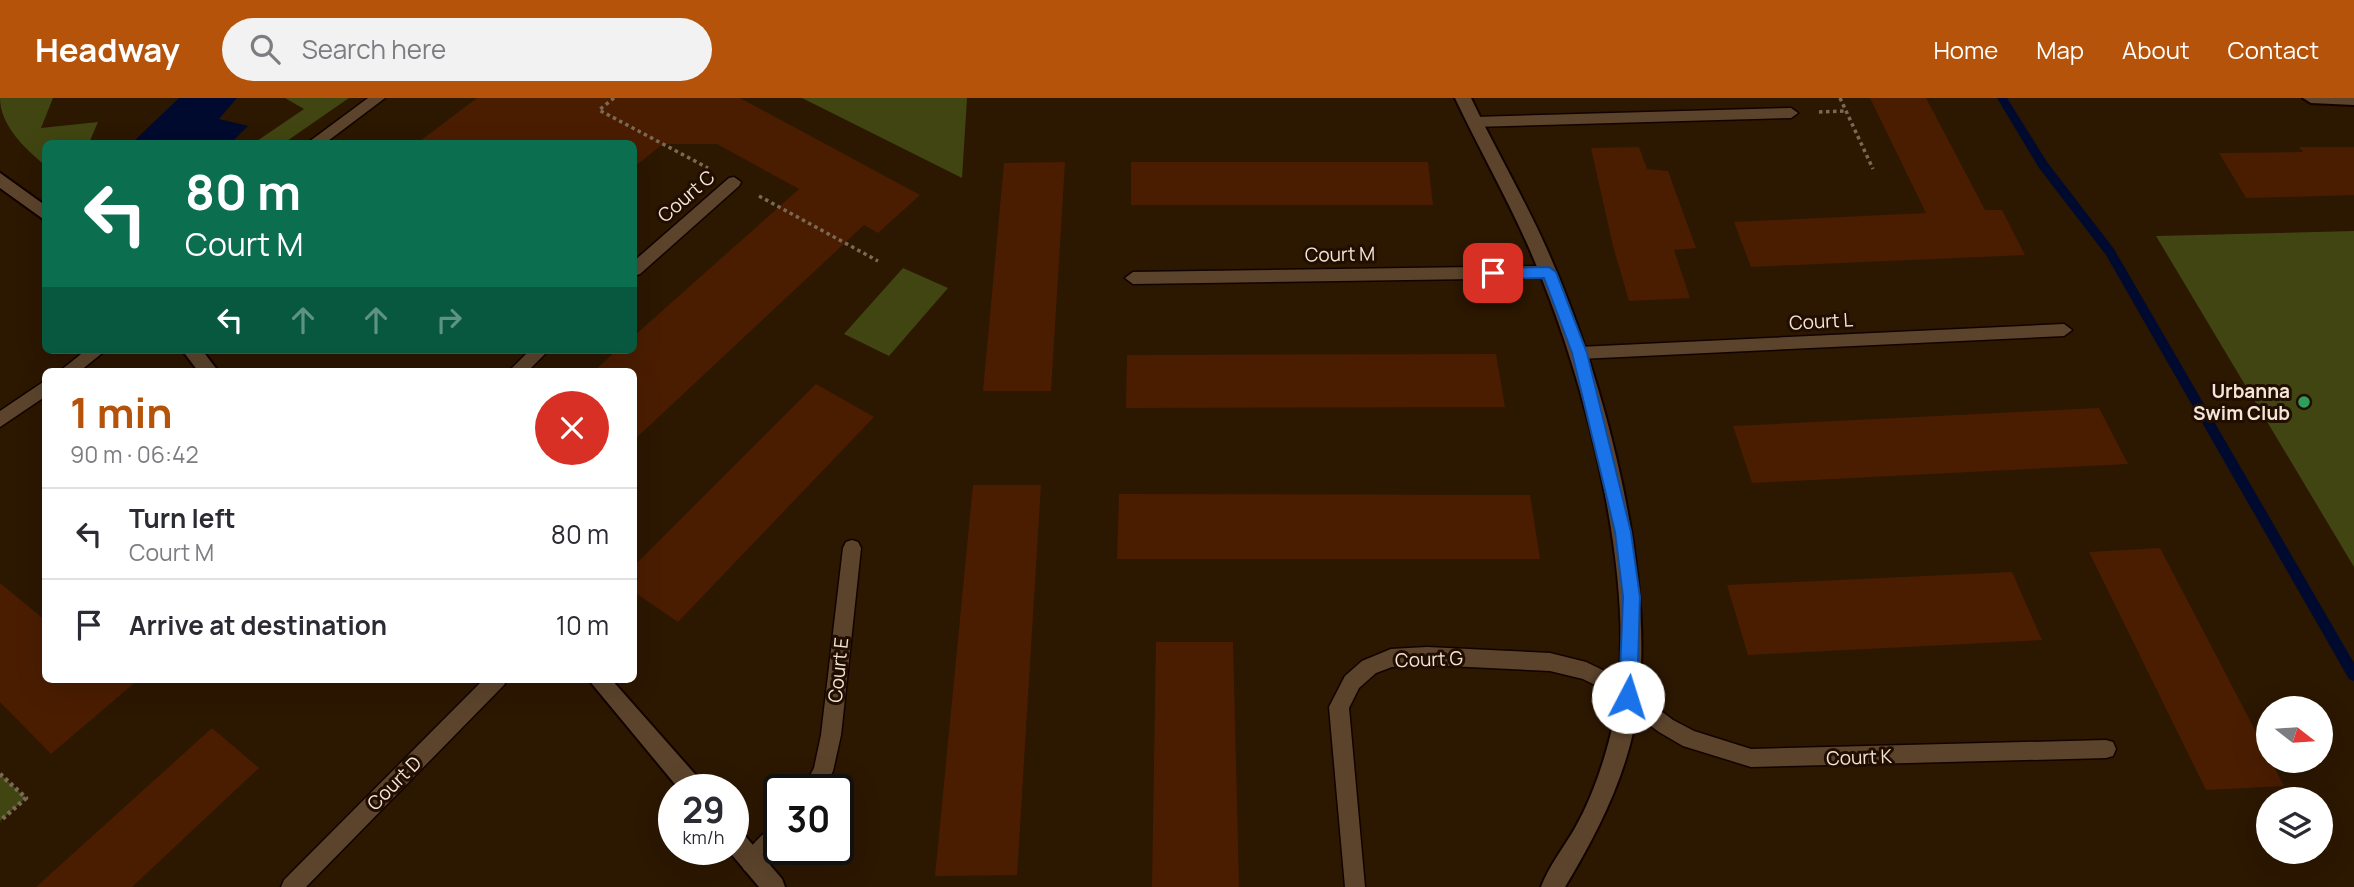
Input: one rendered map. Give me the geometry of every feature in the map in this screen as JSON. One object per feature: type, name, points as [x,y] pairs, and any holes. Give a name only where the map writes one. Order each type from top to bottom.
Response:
[{"type":"street","points":[[1463,98],[1549,272],[1579,353],[1623,532],[1631,597],[1628,697],[1623,730],[1603,796],[1571,860],[1552,887]]},
{"type":"street","points":[[2311,98],[2354,100]]},
{"type":"street","points":[[0,180],[42,212]]},
{"type":"street","points":[[194,354],[206,368]]},
{"type":"street","points":[[601,683],[680,774]]},
{"type":"street","points":[[749,860],[774,887]]},
{"type":"lane","points":[[319,140],[377,98]]},
{"type":"lane","points":[[1474,122],[1791,113]]},
{"type":"lane","name":"Court C","points":[[637,267],[734,182]]},
{"type":"lane","name":"Court M","points":[[1133,278],[1549,272]]},
{"type":"lane","name":"Court L","points":[[1579,353],[2064,330]]},
{"type":"lane","points":[[72,368],[92,354]]},
{"type":"lane","points":[[520,368],[536,354]]},
{"type":"lane","points":[[0,420],[42,390]]},
{"type":"lane","name":"Court E","points":[[821,774],[831,735],[852,548]]},
{"type":"lane","name":"Court G","points":[[1355,887],[1339,707],[1352,682],[1369,667],[1391,658],[1427,656],[1550,662],[1586,671],[1628,697]]},
{"type":"lane","name":"Court D","points":[[291,887],[493,683]]},
{"type":"lane","name":"Court K","points":[[1628,697],[1665,726],[1690,739],[1751,758],[2106,749]]},
{"type":"lane","points":[[751,863],[763,850]]},
{"type":"path","points":[[1840,98],[1873,169]]},
{"type":"path","points":[[0,774],[26,798],[0,821]]},
{"type":"green space","points":[[0,98],[53,98],[41,128],[98,122],[90,140],[42,140],[42,162],[15,136],[1,108]]},
{"type":"green space","points":[[285,98],[349,98],[288,140],[258,140],[304,109]]},
{"type":"green space","points":[[802,98],[967,98],[962,178]]},
{"type":"green space","name":"Urbanna Swim Club","points":[[2354,231],[2354,567],[2156,236]]},
{"type":"green space","points":[[903,268],[948,288],[889,356],[844,334]]},
{"type":"green space","points":[[0,774],[26,798],[0,821]]},
{"type":"water","points":[[179,98],[237,98],[219,119],[248,126],[234,140],[135,140]]},
{"type":"building","points":[[477,98],[740,98],[920,195],[878,233],[864,225],[637,437],[637,368],[597,368],[613,354],[637,354],[637,333],[799,189],[717,144],[663,144],[637,165],[637,140],[421,140]]},
{"type":"building","points":[[1870,98],[1926,98],[1985,210],[2002,210],[2025,255],[1751,267],[1734,222],[1926,213]]},
{"type":"building","points":[[1639,147],[1647,169],[1668,171],[1696,248],[1674,250],[1690,298],[1629,301],[1613,246],[1591,148]]},
{"type":"building","points":[[2299,147],[2354,147],[2354,195],[2246,198],[2219,153],[2303,152]]},
{"type":"building","points":[[1065,162],[1051,391],[983,391],[1004,163]]},
{"type":"building","points":[[1131,162],[1428,162],[1433,205],[1131,205]]},
{"type":"building","points":[[1496,354],[1505,407],[1126,408],[1127,355]]},
{"type":"building","points":[[816,384],[874,417],[678,622],[637,594],[637,563]]},
{"type":"building","points":[[2099,408],[2128,464],[1752,483],[1733,426]]},
{"type":"building","points":[[973,485],[1041,485],[1017,875],[935,876]]},
{"type":"building","points":[[1119,494],[1530,495],[1540,559],[1117,559]]},
{"type":"building","points":[[2160,548],[2256,732],[2256,774],[2278,774],[2284,786],[2206,790],[2089,552]]},
{"type":"building","points":[[2012,572],[2042,640],[1748,655],[1727,585]]},
{"type":"building","points":[[0,583],[42,618],[42,683],[134,683],[51,754],[0,702]]},
{"type":"building","points":[[1156,642],[1233,642],[1239,887],[1152,887]]},
{"type":"building","points":[[212,728],[259,768],[132,887],[36,887]]},
{"type":"waterway","points":[[2002,98],[2043,165],[2110,252],[2354,675]]},
{"type":"place","name":"Urbanna Swim Club","points":[[2304,402]]},
{"type":"route","points":[[1493,273],[1549,272],[1579,353],[1623,532],[1631,597],[1632,661],[1628,697]]}]
